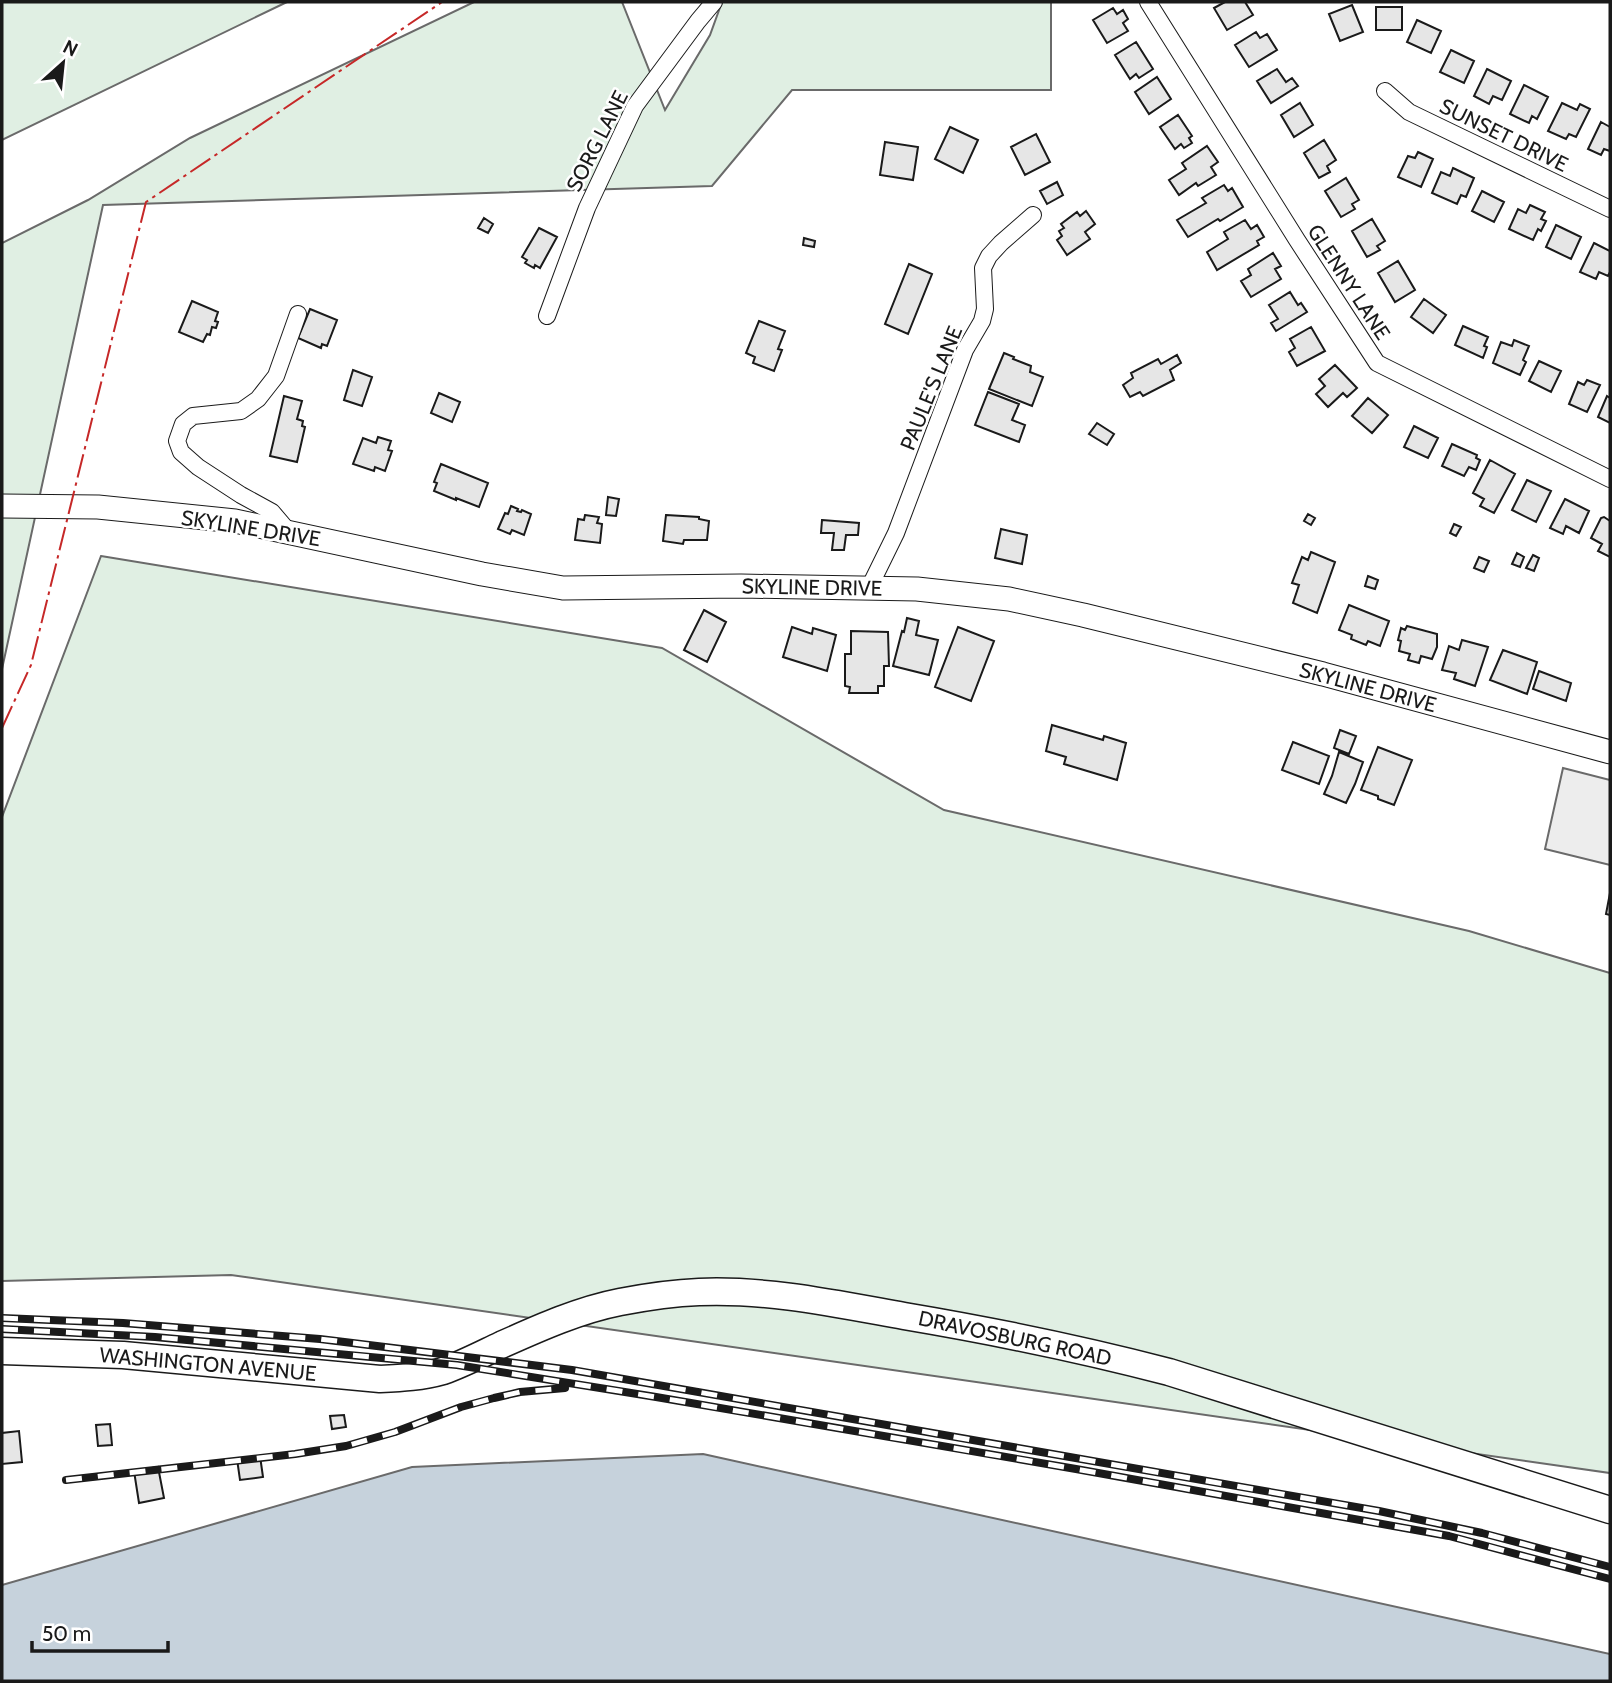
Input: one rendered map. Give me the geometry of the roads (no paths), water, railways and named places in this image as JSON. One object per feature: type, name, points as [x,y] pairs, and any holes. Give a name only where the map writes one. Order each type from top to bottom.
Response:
[{"type":"main road","name":"DRAVOSBURG ROAD","points":[[414,1378],[443,1371],[525,1334],[573,1315],[617,1302],[662,1294],[700,1292],[774,1295],[995,1331],[1100,1354],[1169,1372],[1610,1510]]},
{"type":"main road","name":"WASHINGTON AVENUE","points":[[2,1351],[123,1355],[380,1380],[414,1378]]},
{"type":"street","name":"SORG LANE","points":[[547,316],[587,208],[635,106],[714,2]]},
{"type":"street","name":"GLENNY LANE","points":[[1148,2],[1377,363],[1610,479]]},
{"type":"street","name":"SUNSET DRIVE","points":[[1385,91],[1409,112],[1610,209]]},
{"type":"street","name":"PAULE'S LANE","points":[[869,588],[896,533],[965,350],[982,321],[985,309],[983,268],[989,256],[1001,243],[1033,215]]},
{"type":"street","points":[[289,533],[272,512],[198,467],[181,452],[177,441],[183,424],[193,416],[241,411],[258,399],[275,376],[298,314]]},
{"type":"street","name":"SKYLINE DRIVE","points":[[2,506],[98,507],[234,521],[482,574],[563,588],[741,586],[917,589],[1009,599],[1323,674],[1610,752]]},
{"type":"railway","points":[[2,1318],[123,1323],[320,1339],[572,1370],[1379,1511],[1482,1533],[1610,1567]]},
{"type":"railway","points":[[2,1329],[155,1337],[457,1365],[1076,1469],[1449,1536],[1610,1579]]},
{"type":"railway","points":[[66,1480],[346,1446],[494,1398],[520,1392],[565,1388]]}]
